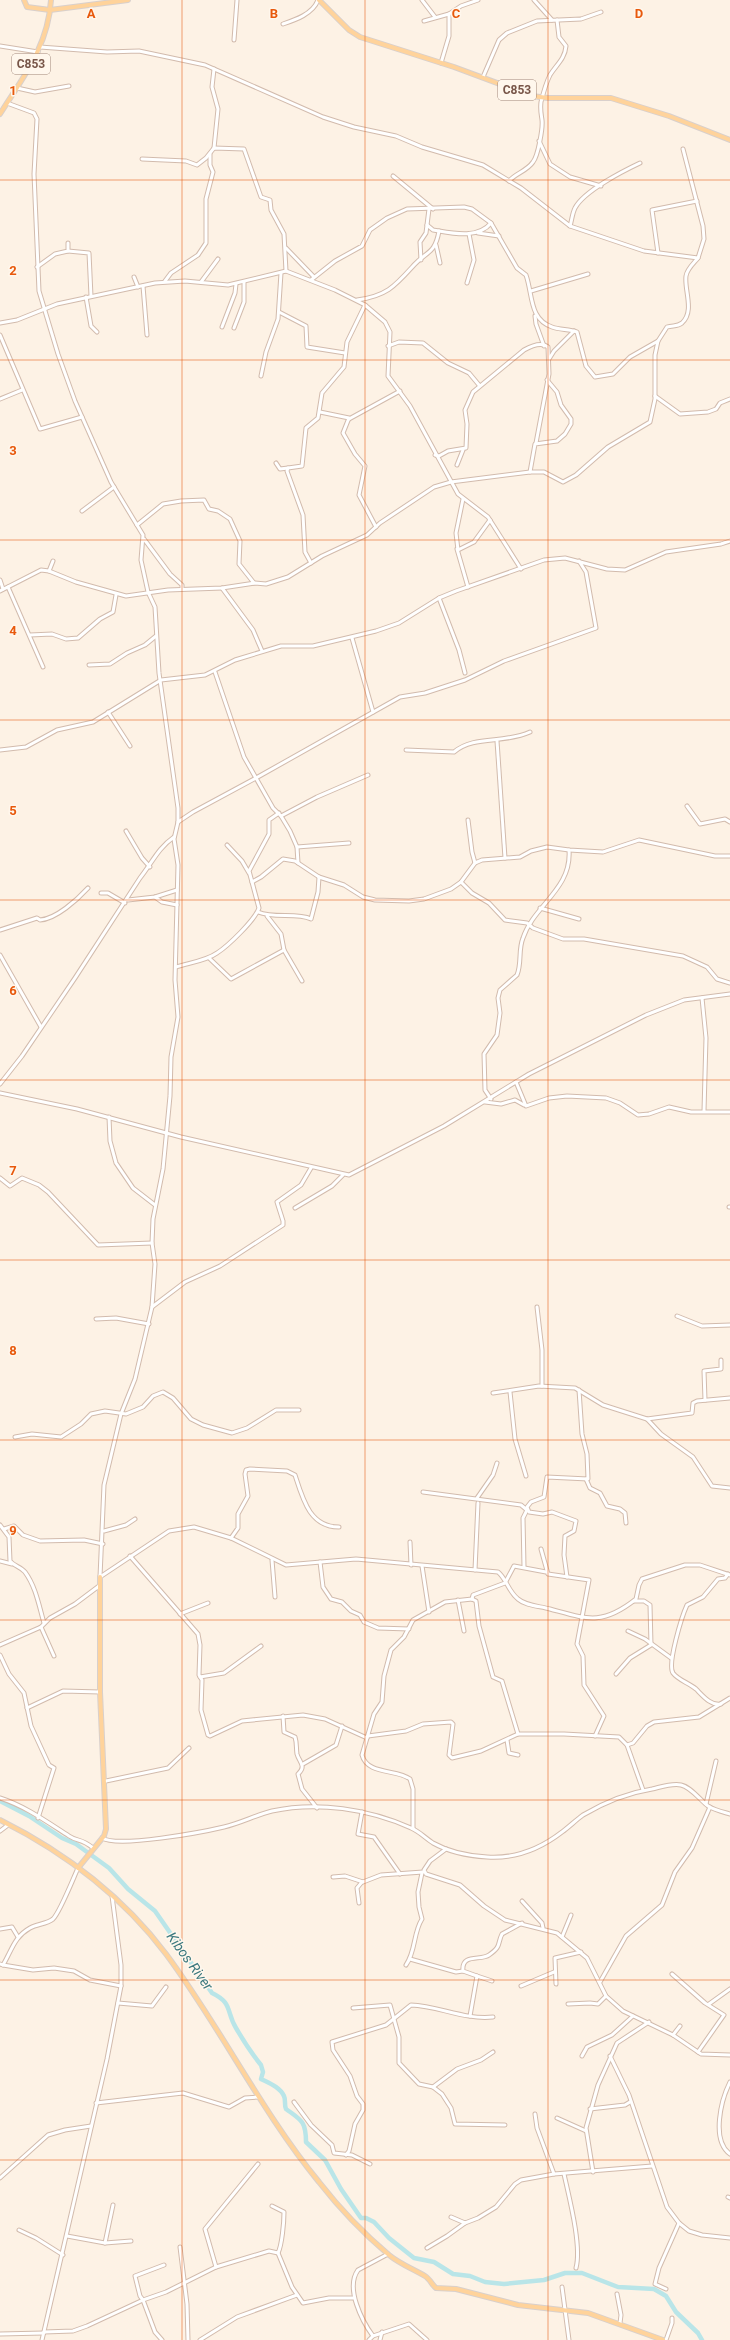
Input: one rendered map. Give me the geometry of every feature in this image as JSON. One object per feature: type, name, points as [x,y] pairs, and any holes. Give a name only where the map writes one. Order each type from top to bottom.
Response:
[{"type":"main road","points":[[24,0],[27,7],[50,10],[128,0]]},
{"type":"main road","points":[[50,10],[51,0]]},
{"type":"main road","name":"C853","points":[[318,0],[354,34],[542,98],[611,98],[669,116],[730,140]]},
{"type":"main road","name":"C853","points":[[0,114],[38,52],[48,28],[50,10]]},
{"type":"main road","points":[[78,1868],[102,1838],[106,1828],[106,1782],[100,1692],[100,1577]]},
{"type":"main road","points":[[0,1820],[39,1842],[78,1868],[99,1884],[141,1925],[166,1954],[243,2070],[258,2097],[319,2183],[351,2221],[388,2254],[410,2269],[426,2277],[436,2288],[456,2289],[518,2305],[596,2314],[665,2340]]},
{"type":"street","points":[[234,40],[237,0]]},
{"type":"street","points":[[283,24],[302,17],[316,4],[318,0]]},
{"type":"street","points":[[422,0],[435,17]]},
{"type":"street","points":[[424,21],[449,14],[462,6],[478,0]]},
{"type":"street","points":[[534,0],[552,20]]},
{"type":"street","points":[[484,77],[492,54],[503,36],[537,21],[581,19],[601,12]]},
{"type":"street","points":[[442,63],[449,36],[449,14]]},
{"type":"street","points":[[509,181],[516,173],[526,169],[534,162],[542,127],[540,110],[542,98],[550,76],[565,51],[566,46],[559,37],[557,20]]},
{"type":"street","points":[[0,46],[38,52]]},
{"type":"street","points":[[40,47],[107,52],[139,51],[194,62],[214,69],[323,116],[354,127],[396,136],[422,147],[479,164],[509,181],[570,226],[644,251],[698,258]]},
{"type":"street","points":[[142,159],[186,161],[197,165],[210,154],[214,148],[218,109],[212,87],[214,69]]},
{"type":"street","points":[[17,88],[35,92],[69,86]]},
{"type":"street","points":[[6,103],[34,113],[38,119],[34,174],[37,267],[43,309],[82,417],[114,487],[144,539],[170,574],[182,585],[182,589]]},
{"type":"street","points":[[539,141],[550,164],[570,177],[601,186]]},
{"type":"street","points":[[214,148],[244,149],[261,196],[270,200],[271,210],[282,227],[286,248],[286,271]]},
{"type":"street","points":[[0,580],[1,590],[39,571],[49,571],[67,579],[116,595],[134,596],[148,592],[222,588],[255,583],[271,583],[288,577],[311,563],[360,539],[424,492],[451,482],[530,472],[544,472],[563,482],[574,477],[608,447],[649,423],[655,396],[655,355],[658,341],[667,327],[678,326],[685,318],[688,300],[686,276],[690,267],[698,258],[704,236],[697,201],[683,149]]},
{"type":"street","points":[[165,282],[171,273],[198,255],[206,244],[206,199],[213,172],[210,165],[210,154]]},
{"type":"street","points":[[570,226],[576,207],[601,186],[640,163]]},
{"type":"street","points":[[393,176],[431,209]]},
{"type":"street","points":[[658,253],[652,210],[697,201]]},
{"type":"street","points":[[312,279],[362,246],[370,230],[387,218],[407,208],[468,208],[491,223],[519,272],[526,275],[531,291],[536,324],[544,345],[548,346],[549,359],[547,380],[536,444],[533,448],[530,472]]},
{"type":"street","points":[[421,260],[420,242],[426,233],[431,209]]},
{"type":"street","points":[[427,225],[433,230],[469,234],[478,232],[491,223]]},
{"type":"street","points":[[438,231],[436,245],[440,263]]},
{"type":"street","points":[[478,232],[499,236]]},
{"type":"street","points":[[468,283],[474,260],[469,234]]},
{"type":"street","points":[[68,243],[68,251]]},
{"type":"street","points":[[356,300],[374,298],[387,292],[402,280],[421,260],[430,254],[436,245]]},
{"type":"street","points":[[286,248],[312,279]]},
{"type":"street","points":[[37,267],[54,254],[68,251],[89,253],[91,296]]},
{"type":"street","points":[[201,282],[218,259]]},
{"type":"street","points":[[0,323],[17,320],[43,309],[86,297],[165,282],[201,282],[222,285],[236,284],[286,271],[312,279],[365,305],[388,326],[390,332],[387,372],[410,406],[435,455],[451,482],[463,499],[490,520],[521,569]]},
{"type":"street","points":[[261,376],[266,352],[275,331],[279,312],[280,273]]},
{"type":"street","points":[[531,291],[588,274]]},
{"type":"street","points":[[134,277],[138,287]]},
{"type":"street","points":[[234,328],[244,302],[244,282]]},
{"type":"street","points":[[222,327],[235,293],[236,284]]},
{"type":"street","points":[[143,286],[147,335]]},
{"type":"street","points":[[86,297],[90,326],[97,332]]},
{"type":"street","points":[[276,463],[280,469],[302,466],[306,428],[316,420],[320,412],[322,393],[344,367],[347,342],[365,305]]},
{"type":"street","points":[[279,312],[306,326],[307,347],[345,352]]},
{"type":"street","points":[[536,316],[553,327],[578,333],[586,366],[594,377],[613,374],[630,357],[658,341]]},
{"type":"street","points":[[549,359],[554,351],[574,331]]},
{"type":"street","points":[[0,335],[40,430],[82,417]]},
{"type":"street","points":[[388,346],[399,342],[423,343],[448,363],[470,373],[479,385]]},
{"type":"street","points":[[457,465],[463,450],[467,446],[464,410],[479,385],[524,350],[532,346],[544,345]]},
{"type":"street","points":[[536,444],[557,441],[565,434],[571,424],[570,419],[561,405],[557,392],[547,380]]},
{"type":"street","points":[[0,399],[22,390]]},
{"type":"street","points":[[376,527],[359,495],[365,466],[355,454],[343,433],[344,427],[349,419],[400,390]]},
{"type":"street","points":[[655,396],[680,414],[708,412],[716,409],[720,403],[730,400]]},
{"type":"street","points":[[320,412],[349,419]]},
{"type":"street","points":[[435,455],[441,455],[449,450],[463,450]]},
{"type":"street","points":[[288,468],[287,474],[304,515],[305,552],[311,563]]},
{"type":"street","points":[[82,511],[114,487]]},
{"type":"street","points":[[463,499],[456,533],[457,549],[468,587]]},
{"type":"street","points":[[137,525],[158,507],[166,504],[204,500],[209,509],[217,510],[230,519],[240,541],[239,564],[255,583]]},
{"type":"street","points":[[457,549],[460,550],[474,542],[480,530],[490,520]]},
{"type":"street","points":[[100,1577],[104,1531],[104,1485],[121,1414],[135,1379],[152,1307],[155,1264],[152,1243],[155,1205],[162,1175],[170,1096],[171,1057],[178,1017],[176,967],[178,856],[174,837],[178,822],[176,793],[156,636],[155,607],[148,592],[141,560],[144,539]]},
{"type":"street","points":[[0,750],[26,747],[57,730],[93,722],[161,680],[201,676],[215,672],[226,663],[262,651],[287,646],[313,646],[352,638],[399,623],[439,598],[553,559],[580,561],[608,569],[625,570],[666,552],[721,544],[730,540]]},
{"type":"street","points":[[49,571],[53,561]]},
{"type":"street","points":[[178,822],[193,812],[400,698],[424,693],[464,680],[504,661],[596,628],[586,572],[580,561]]},
{"type":"street","points":[[8,587],[43,668]]},
{"type":"street","points":[[222,588],[253,630],[262,651]]},
{"type":"street","points":[[30,635],[52,634],[71,639],[81,637],[94,624],[113,612],[116,595]]},
{"type":"street","points":[[439,598],[459,650],[465,672]]},
{"type":"street","points":[[89,665],[110,664],[124,654],[145,645],[156,636]]},
{"type":"street","points":[[352,638],[373,712]]},
{"type":"street","points":[[215,672],[242,754],[272,808],[280,815],[290,831],[297,847],[298,863]]},
{"type":"street","points":[[108,712],[130,746]]},
{"type":"street","points":[[406,750],[454,752],[461,746],[476,742],[517,738],[530,732]]},
{"type":"street","points":[[497,741],[505,858]]},
{"type":"street","points":[[249,873],[269,834],[269,821],[317,796],[368,774]]},
{"type":"street","points":[[687,806],[700,824],[725,819],[730,822]]},
{"type":"street","points":[[468,820],[475,863]]},
{"type":"street","points":[[126,830],[150,867]]},
{"type":"street","points":[[0,1084],[42,1027],[128,900],[140,878],[150,867],[159,849],[174,837]]},
{"type":"street","points":[[252,882],[261,877],[283,859],[290,859],[319,877],[340,883],[363,897],[375,900],[424,899],[444,893],[461,882],[475,863],[488,858],[520,857],[531,851],[547,847],[603,852],[639,840],[715,856],[730,856]]},
{"type":"street","points":[[297,847],[349,843]]},
{"type":"street","points":[[176,967],[209,958],[217,954],[258,912],[259,903],[249,873],[242,861],[227,845]]},
{"type":"street","points":[[490,1099],[485,1090],[484,1054],[497,1035],[500,1013],[498,994],[500,990],[518,975],[521,944],[529,924],[540,908],[552,898],[560,885],[570,865],[569,850]]},
{"type":"street","points":[[258,912],[267,916],[311,918],[318,892],[319,877]]},
{"type":"street","points":[[461,882],[472,893],[489,903],[505,920],[529,924],[533,928],[563,938],[584,939],[683,956],[707,967],[717,979],[730,983]]},
{"type":"street","points":[[0,930],[37,918],[40,920],[51,917],[88,888]]},
{"type":"street","points":[[128,900],[155,897],[177,890]]},
{"type":"street","points":[[101,893],[108,893],[125,903]]},
{"type":"street","points":[[155,897],[162,902],[177,905]]},
{"type":"street","points":[[540,908],[579,919]]},
{"type":"street","points":[[267,916],[281,934],[284,950],[302,981]]},
{"type":"street","points":[[209,958],[231,979],[284,950]]},
{"type":"street","points":[[0,955],[42,1027]]},
{"type":"street","points":[[0,1093],[109,1117],[312,1168],[349,1175],[365,1168],[485,1102],[516,1082],[646,1015],[674,1003],[730,994]]},
{"type":"street","points":[[702,998],[706,1038],[704,1112]]},
{"type":"street","points":[[516,1082],[524,1105]]},
{"type":"street","points":[[485,1102],[501,1104],[515,1100],[524,1105],[531,1105],[549,1098],[567,1096],[606,1098],[620,1103],[638,1115],[648,1114],[669,1107],[691,1112],[730,1112]]},
{"type":"street","points":[[109,1117],[110,1141],[116,1163],[133,1188],[155,1205]]},
{"type":"street","points":[[152,1307],[185,1282],[220,1266],[283,1225],[284,1221],[278,1202],[301,1185],[312,1168]]},
{"type":"street","points":[[295,1208],[332,1186],[343,1175]]},
{"type":"street","points":[[0,1178],[10,1186],[22,1178],[39,1185],[98,1245],[152,1243]]},
{"type":"street","points":[[537,1307],[542,1350],[542,1386]]},
{"type":"street","points":[[677,1316],[700,1326],[730,1325]]},
{"type":"street","points":[[96,1319],[116,1318],[149,1324]]},
{"type":"street","points":[[705,1400],[704,1371],[720,1369],[721,1360]]},
{"type":"street","points":[[493,1394],[542,1386],[575,1388],[603,1406],[647,1419],[691,1414],[694,1402],[730,1398]]},
{"type":"street","points":[[579,1390],[582,1434],[587,1454],[588,1478],[586,1479],[590,1488],[600,1493],[607,1506],[620,1509],[625,1513],[626,1522]]},
{"type":"street","points":[[15,1437],[32,1434],[61,1437],[80,1424],[91,1414],[105,1412],[121,1414],[134,1412],[159,1393],[163,1392],[173,1398],[191,1419],[203,1425],[232,1433],[248,1428],[276,1410],[299,1410]]},
{"type":"street","points":[[510,1392],[515,1439],[526,1476]]},
{"type":"street","points":[[647,1419],[661,1434],[697,1461],[704,1477],[712,1486],[730,1488]]},
{"type":"street","points":[[477,1498],[493,1475],[497,1463]]},
{"type":"street","points":[[231,1538],[238,1528],[238,1514],[248,1496],[245,1474],[246,1470],[250,1469],[287,1471],[296,1475],[300,1489],[316,1521],[330,1527],[339,1527]]},
{"type":"street","points":[[524,1567],[523,1518],[529,1503],[544,1497],[547,1477],[574,1477],[586,1479]]},
{"type":"street","points":[[423,1492],[521,1505],[527,1510],[539,1514],[552,1512],[576,1521],[574,1531],[565,1536],[564,1555],[568,1577]]},
{"type":"street","points":[[475,1570],[478,1503]]},
{"type":"street","points":[[104,1531],[126,1525],[135,1519]]},
{"type":"street","points":[[0,1525],[9,1537],[12,1564]]},
{"type":"street","points":[[4,1529],[14,1526],[23,1535],[40,1541],[84,1540],[103,1544]]},
{"type":"street","points":[[100,1577],[169,1531],[189,1527],[196,1527],[231,1538],[272,1560],[289,1566],[356,1559],[498,1572],[505,1583],[520,1600],[582,1618],[596,1619],[605,1616],[633,1601],[638,1596],[639,1585],[642,1579],[675,1568],[700,1565],[729,1575]]},
{"type":"street","points":[[410,1542],[411,1565]]},
{"type":"street","points":[[541,1549],[546,1572]]},
{"type":"street","points":[[130,1556],[198,1636],[200,1677],[202,1680],[200,1707],[208,1735],[217,1733],[242,1720],[283,1716],[309,1715],[342,1726],[367,1737],[406,1731],[423,1724],[451,1722],[453,1724],[449,1755],[452,1758],[481,1751],[518,1734],[613,1735],[619,1737],[627,1745],[643,1790]]},
{"type":"street","points":[[272,1560],[275,1597]]},
{"type":"street","points":[[0,1561],[22,1568],[29,1578],[37,1596],[44,1623]]},
{"type":"street","points":[[320,1562],[323,1587],[331,1598],[342,1602],[351,1611],[360,1615],[364,1622],[378,1628],[409,1629]]},
{"type":"street","points":[[422,1566],[429,1612]]},
{"type":"street","points":[[472,1599],[473,1594],[505,1583],[512,1568],[524,1567],[589,1580],[578,1644],[583,1656],[584,1683],[605,1718],[595,1736]]},
{"type":"street","points":[[722,1704],[715,1704],[707,1699],[689,1684],[673,1674],[670,1668],[671,1658],[687,1605],[703,1597],[718,1579],[725,1578],[729,1575]]},
{"type":"street","points":[[0,1645],[40,1626],[100,1586]]},
{"type":"street","points":[[413,1828],[412,1783],[406,1776],[376,1769],[366,1762],[362,1755],[374,1714],[382,1702],[384,1676],[390,1653],[409,1629],[413,1620],[444,1603],[472,1599],[476,1601],[479,1626],[493,1677],[502,1681],[518,1734]]},
{"type":"street","points":[[458,1600],[464,1631]]},
{"type":"street","points":[[633,1601],[649,1603],[651,1645]]},
{"type":"street","points":[[180,1614],[208,1603]]},
{"type":"street","points":[[40,1626],[54,1656]]},
{"type":"street","points":[[628,1631],[645,1639],[651,1645],[671,1658]]},
{"type":"street","points":[[616,1674],[630,1658],[651,1645]]},
{"type":"street","points":[[200,1677],[224,1673],[261,1646]]},
{"type":"street","points":[[0,1655],[9,1674],[24,1693],[31,1726],[48,1764],[54,1768],[38,1818]]},
{"type":"street","points":[[27,1708],[63,1691],[100,1692]]},
{"type":"street","points":[[627,1745],[633,1743],[647,1726],[654,1722],[700,1717],[730,1698]]},
{"type":"street","points":[[283,1716],[284,1732],[295,1738],[298,1756],[303,1764]]},
{"type":"street","points":[[317,1808],[299,1782],[298,1774],[303,1764],[336,1744],[342,1726]]},
{"type":"street","points":[[507,1740],[509,1753],[518,1755]]},
{"type":"street","points":[[106,1782],[168,1768],[189,1748]]},
{"type":"street","points":[[706,1804],[716,1761]]},
{"type":"street","points":[[102,1838],[114,1842],[177,1836],[222,1828],[274,1811],[317,1808],[362,1812],[413,1828],[432,1842],[446,1849],[468,1855],[487,1857],[517,1855],[536,1849],[595,1808],[620,1796],[643,1790],[680,1785],[689,1789],[710,1807],[730,1814]]},
{"type":"street","points":[[0,1798],[12,1802],[38,1818],[55,1825],[70,1837],[82,1839],[92,1850]]},
{"type":"street","points":[[600,1982],[626,1936],[662,1905],[675,1872],[692,1848],[710,1807]]},
{"type":"street","points":[[362,1812],[358,1834],[374,1838],[400,1874]]},
{"type":"street","points":[[0,1831],[8,1825]]},
{"type":"street","points":[[406,1965],[410,1959],[416,1942],[417,1928],[422,1919],[419,1907],[418,1892],[423,1872],[430,1861],[446,1849]]},
{"type":"street","points":[[78,1868],[56,1915],[48,1922],[36,1925],[18,1937],[1,1964],[33,1970],[54,1968],[74,1971],[95,1982],[121,1986]]},
{"type":"street","points":[[360,1903],[358,1888],[362,1882],[381,1875],[423,1872],[460,1885],[505,1920],[553,1930],[581,1952],[591,1964],[606,1996],[633,2016],[649,2022],[673,2035],[698,2052],[730,2055]]},
{"type":"street","points":[[333,1877],[345,1876],[362,1882]]},
{"type":"street","points":[[42,2340],[63,2255],[121,1986],[121,1965],[112,1896]]},
{"type":"street","points":[[522,1901],[542,1924],[543,1928]]},
{"type":"street","points":[[562,1937],[571,1915]]},
{"type":"street","points":[[463,1970],[463,1964],[470,1958],[489,1955],[499,1946],[502,1934],[522,1923]]},
{"type":"street","points":[[0,1929],[12,1927],[18,1937]]},
{"type":"street","points":[[556,1984],[554,1972],[556,1957],[581,1952]]},
{"type":"street","points":[[410,1959],[456,1972],[463,1970],[492,1981]]},
{"type":"street","points":[[521,1986],[554,1972]]},
{"type":"street","points":[[672,1974],[705,2003],[709,2004],[724,2015],[698,2052]]},
{"type":"street","points":[[470,2016],[477,1976]]},
{"type":"street","points":[[118,2003],[152,2006],[166,1988]]},
{"type":"street","points":[[709,2004],[730,1989]]},
{"type":"street","points":[[568,2004],[598,2004],[606,1996]]},
{"type":"street","points":[[353,2008],[390,2005],[399,2037],[400,2063],[419,2084],[433,2087],[442,2094],[451,2108],[455,2124],[506,2125]]},
{"type":"street","points":[[346,2155],[349,2151],[355,2124],[363,2110],[363,2104],[357,2096],[350,2076],[333,2050],[332,2042],[373,2030],[394,2020],[411,2006],[435,2009],[457,2016],[493,2017]]},
{"type":"street","points":[[582,2056],[587,2047],[612,2035],[633,2016]]},
{"type":"street","points":[[593,2172],[586,2131],[590,2109],[610,2056],[617,2043],[649,2022]]},
{"type":"street","points":[[673,2035],[680,2026]]},
{"type":"street","points":[[612,2035],[617,2043]]},
{"type":"street","points":[[433,2087],[457,2069],[481,2060],[493,2052]]},
{"type":"street","points":[[610,2056],[629,2095],[630,2102],[641,2128],[652,2166],[667,2207],[679,2224],[697,2234],[730,2238]]},
{"type":"street","points":[[730,2082],[723,2096],[720,2123],[723,2145],[730,2154]]},
{"type":"street","points":[[96,2103],[183,2093],[229,2108],[245,2098],[258,2097]]},
{"type":"street","points":[[294,2102],[310,2126],[332,2145],[334,2153],[346,2155],[370,2164]]},
{"type":"street","points":[[590,2109],[625,2105],[630,2102]]},
{"type":"street","points":[[535,2114],[538,2128],[554,2174]]},
{"type":"street","points":[[557,2118],[586,2131]]},
{"type":"street","points":[[0,2178],[50,2134],[91,2126]]},
{"type":"street","points":[[216,2267],[205,2229],[258,2164]]},
{"type":"street","points":[[427,2248],[465,2223],[480,2217],[496,2207],[515,2184],[521,2180],[554,2174],[652,2166]]},
{"type":"street","points":[[564,2174],[572,2213],[578,2259],[576,2268]]},
{"type":"street","points":[[105,2242],[113,2205]]},
{"type":"street","points":[[272,2206],[284,2212],[281,2236],[282,2246],[278,2253]]},
{"type":"street","points":[[451,2216],[465,2223]]},
{"type":"street","points":[[666,2290],[655,2284],[659,2268],[679,2224]]},
{"type":"street","points":[[19,2230],[41,2240],[63,2255]]},
{"type":"street","points":[[67,2236],[105,2242],[131,2241]]},
{"type":"street","points":[[180,2247],[185,2283],[188,2340]]},
{"type":"street","points":[[0,2334],[80,2329],[109,2318],[143,2300],[185,2283],[216,2267],[269,2251],[278,2253]]},
{"type":"street","points":[[278,2253],[297,2295],[303,2303],[329,2298],[354,2298]]},
{"type":"street","points":[[373,2336],[354,2298],[355,2274],[358,2270],[388,2254]]},
{"type":"street","points":[[162,2340],[155,2332],[143,2300],[140,2296],[136,2275],[164,2265]]},
{"type":"street","points":[[562,2287],[569,2340]]},
{"type":"street","points":[[617,2294],[621,2315],[620,2323]]},
{"type":"street","points":[[200,2340],[238,2317],[297,2295]]},
{"type":"street","points":[[665,2340],[672,2323],[672,2318]]},
{"type":"street","points":[[368,2340],[382,2332],[409,2324],[427,2340]]},
{"type":"street","points":[[380,2340],[382,2332]]},
{"type":"waterway","name":"Kibos River","points":[[0,1801],[29,1816],[62,1838],[76,1844],[109,1868],[128,1889],[155,1911],[212,1993],[223,2000],[226,2004],[236,2028],[261,2065],[263,2072],[261,2079],[280,2090],[285,2098],[286,2109],[304,2125],[306,2142],[325,2160],[341,2189],[361,2218],[366,2218],[374,2222],[389,2238],[414,2258],[434,2262],[453,2274],[470,2276],[485,2282],[504,2284],[544,2280],[565,2273],[582,2273],[618,2287],[654,2289],[666,2296],[676,2312],[698,2333],[702,2340]]}]
